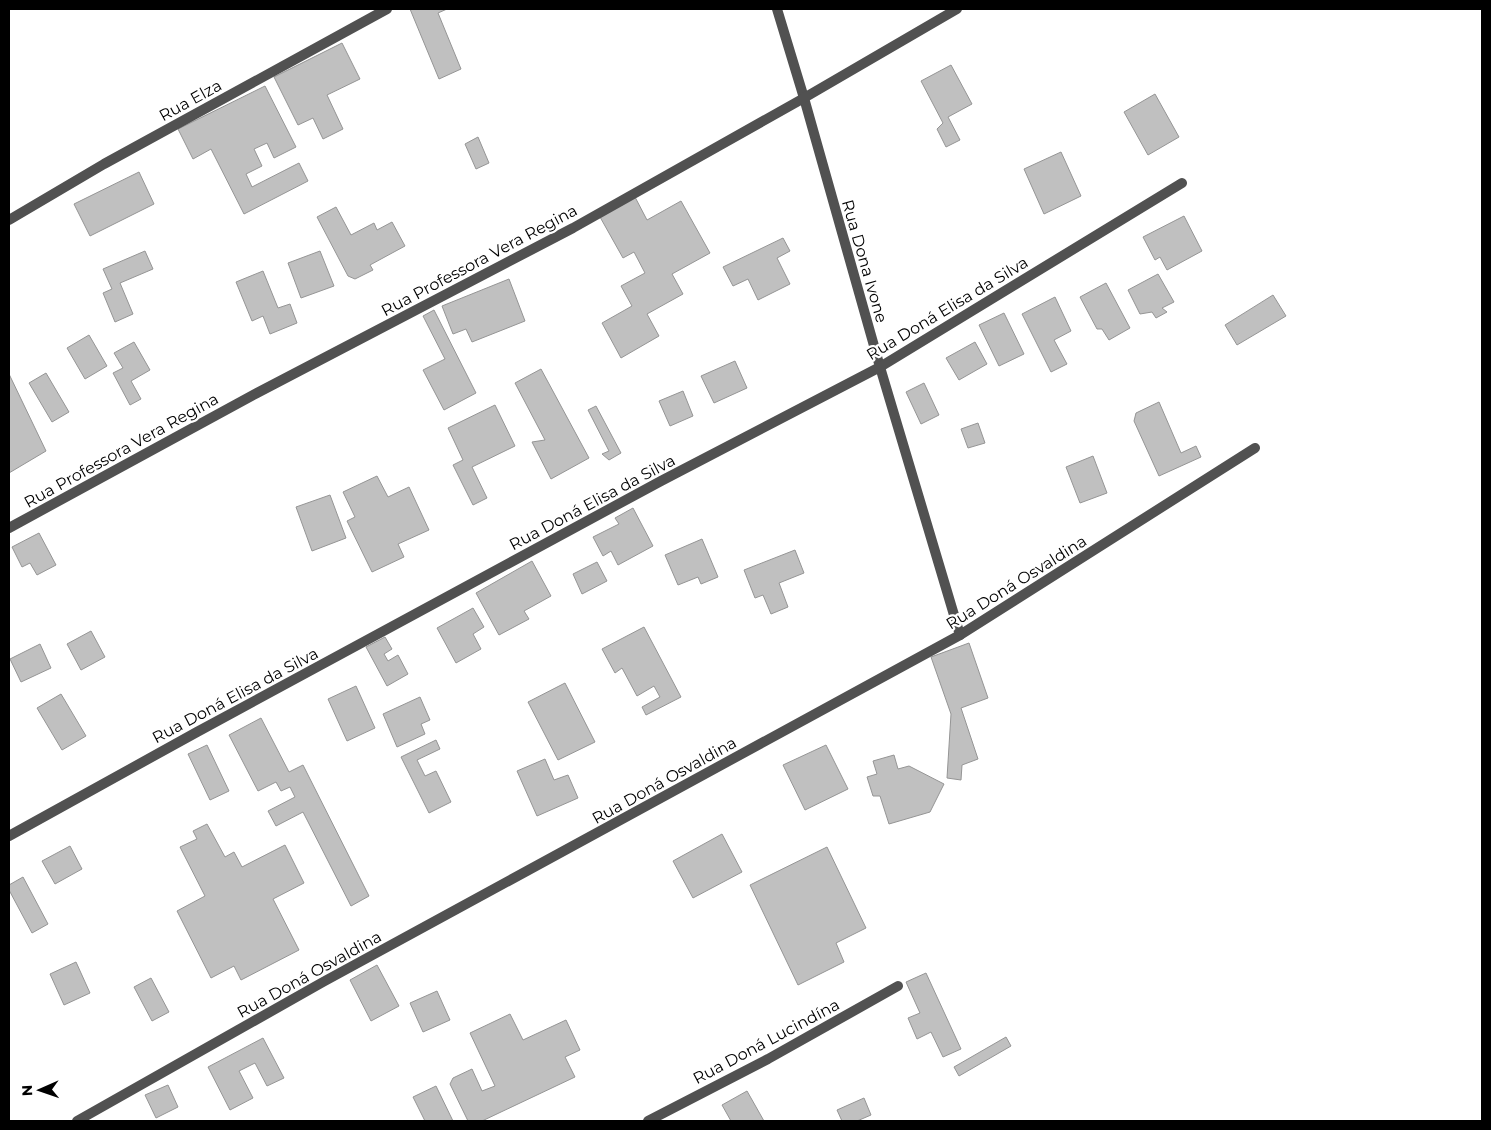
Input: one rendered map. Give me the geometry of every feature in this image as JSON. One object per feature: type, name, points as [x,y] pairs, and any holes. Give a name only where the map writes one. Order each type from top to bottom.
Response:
[{"type":"street","name":"Rua Elza","points":[[9,220],[104,164],[387,9]]},
{"type":"street","name":"Rua Dona Ivone","points":[[777,9],[960,636]]},
{"type":"street","name":"Rua Professora Vera Regina","points":[[9,528],[249,398],[573,228],[804,98],[957,9]]},
{"type":"street","name":"Rua Doná Elisa da Silva","points":[[9,836],[661,481],[880,367],[1182,182]]},
{"type":"street","name":"Rua Doná Osvaldina","points":[[77,1121],[323,982],[960,636],[1255,448]]},
{"type":"street","name":"Rua Doná Lucindína","points":[[648,1121],[768,1059],[898,986]]},
{"type":"building","points":[[410,9],[447,9],[438,13],[461,69],[439,79]]},
{"type":"building","points":[[342,43],[360,79],[327,95],[343,129],[323,139],[313,118],[298,125],[274,77]]},
{"type":"building","points":[[951,65],[972,104],[948,117],[960,140],[946,147],[937,129],[943,123],[921,81]]},
{"type":"building","points":[[265,86],[296,147],[274,158],[267,143],[254,149],[262,166],[246,174],[252,187],[299,163],[308,181],[244,214],[211,149],[193,159],[178,129]]},
{"type":"building","points":[[1155,94],[1179,137],[1148,155],[1124,112]]},
{"type":"building","points":[[478,137],[489,163],[476,169],[465,144]]},
{"type":"building","points":[[1061,152],[1081,196],[1044,214],[1024,169]]},
{"type":"building","points":[[139,172],[154,204],[90,236],[74,204]]},
{"type":"building","points":[[635,197],[647,220],[681,201],[710,253],[672,274],[683,294],[647,314],[659,336],[621,358],[602,323],[632,306],[621,286],[645,273],[634,252],[623,258],[600,217]]},
{"type":"building","points":[[336,207],[351,235],[374,223],[377,230],[392,222],[405,246],[370,265],[373,270],[355,279],[348,276],[317,217]]},
{"type":"building","points":[[1184,216],[1202,251],[1167,270],[1160,257],[1155,260],[1143,237]]},
{"type":"building","points":[[783,238],[790,251],[777,258],[790,284],[758,300],[748,279],[733,286],[723,267]]},
{"type":"building","points":[[145,251],[153,269],[120,283],[133,314],[115,322],[103,293],[112,289],[103,269]]},
{"type":"building","points":[[320,251],[334,286],[301,298],[288,263]]},
{"type":"building","points":[[263,271],[278,308],[290,304],[297,323],[270,334],[263,316],[252,321],[236,282]]},
{"type":"building","points":[[1158,274],[1174,302],[1162,308],[1167,312],[1156,318],[1152,312],[1140,314],[1128,290]]},
{"type":"building","points":[[509,279],[525,321],[472,342],[466,329],[453,334],[442,306]]},
{"type":"building","points":[[1106,283],[1130,328],[1109,340],[1102,329],[1097,329],[1080,297]]},
{"type":"building","points":[[1273,295],[1286,316],[1237,345],[1225,325]]},
{"type":"building","points":[[1055,297],[1071,331],[1054,340],[1067,364],[1051,372],[1022,314]]},
{"type":"building","points":[[434,310],[476,393],[444,410],[423,370],[445,359],[423,316]]},
{"type":"building","points":[[1004,313],[1024,354],[999,366],[979,325]]},
{"type":"building","points":[[89,335],[107,366],[85,379],[67,348]]},
{"type":"building","points":[[134,342],[150,370],[131,381],[141,399],[130,405],[113,373],[123,368],[114,353]]},
{"type":"building","points":[[975,342],[987,364],[959,380],[946,358]]},
{"type":"building","points":[[735,361],[747,388],[714,403],[701,376]]},
{"type":"building","points":[[541,369],[589,458],[551,479],[532,442],[545,440],[515,383]]},
{"type":"building","points":[[46,373],[69,412],[52,422],[29,383]]},
{"type":"building","points":[[9,374],[46,451],[9,473]]},
{"type":"building","points":[[924,383],[939,415],[921,424],[906,392]]},
{"type":"building","points":[[683,391],[693,416],[670,426],[659,401]]},
{"type":"building","points":[[1159,402],[1181,453],[1196,446],[1201,457],[1159,476],[1134,421],[1136,413]]},
{"type":"building","points":[[495,405],[515,446],[472,467],[487,498],[473,505],[453,465],[463,460],[448,428]]},
{"type":"building","points":[[596,406],[621,453],[609,460],[602,454],[609,451],[588,410]]},
{"type":"building","points":[[978,423],[985,443],[968,448],[961,429]]},
{"type":"building","points":[[1093,456],[1107,493],[1080,503],[1066,467]]},
{"type":"building","points":[[377,476],[388,497],[409,487],[429,530],[398,544],[404,557],[372,572],[347,521],[355,517],[343,492]]},
{"type":"building","points":[[330,495],[346,538],[312,551],[296,507]]},
{"type":"building","points":[[633,508],[653,546],[618,565],[611,551],[603,556],[593,537],[619,524],[615,518]]},
{"type":"building","points":[[39,533],[56,565],[37,575],[30,563],[22,567],[12,547]]},
{"type":"building","points":[[702,539],[718,577],[701,584],[698,577],[678,585],[665,555]]},
{"type":"building","points":[[795,550],[804,573],[779,583],[788,607],[771,614],[763,595],[755,598],[744,570]]},
{"type":"building","points":[[532,561],[551,596],[524,611],[529,619],[499,635],[476,593]]},
{"type":"building","points":[[597,562],[607,581],[582,594],[573,574]]},
{"type":"building","points":[[473,608],[484,627],[473,634],[481,649],[456,663],[437,628]]},
{"type":"building","points":[[644,627],[681,697],[646,715],[642,707],[660,697],[654,686],[637,696],[622,668],[615,673],[602,649]]},
{"type":"building","points":[[91,631],[105,657],[81,670],[67,644]]},
{"type":"building","points":[[385,637],[392,649],[384,654],[388,661],[398,655],[408,674],[387,686],[366,647]]},
{"type":"building","points":[[969,643],[988,698],[961,708],[978,759],[962,765],[961,780],[947,778],[951,714],[931,657]]},
{"type":"building","points":[[40,644],[51,668],[21,682],[10,659]]},
{"type":"building","points":[[565,683],[595,742],[558,760],[528,702]]},
{"type":"building","points":[[356,686],[375,728],[347,741],[328,699]]},
{"type":"building","points":[[61,694],[86,736],[62,750],[37,708]]},
{"type":"building","points":[[420,697],[430,720],[421,724],[425,734],[397,747],[383,714]]},
{"type":"building","points":[[261,718],[289,772],[303,765],[369,896],[351,906],[303,812],[276,826],[268,811],[295,797],[290,787],[281,791],[276,782],[258,791],[229,735]]},
{"type":"building","points":[[436,740],[440,749],[417,760],[425,776],[436,771],[451,802],[429,813],[401,757]]},
{"type":"building","points":[[207,745],[229,791],[210,800],[188,754]]},
{"type":"building","points":[[826,745],[848,789],[805,810],[783,765]]},
{"type":"building","points":[[894,755],[898,769],[909,766],[944,784],[930,812],[889,824],[880,796],[873,796],[867,777],[877,774],[873,761]]},
{"type":"building","points":[[545,759],[554,780],[568,775],[578,798],[537,816],[517,771]]},
{"type":"building","points":[[207,824],[225,857],[234,852],[242,867],[285,845],[304,883],[273,899],[299,950],[241,980],[234,966],[211,978],[177,911],[205,896],[180,847],[197,839],[193,831]]},
{"type":"building","points":[[722,834],[742,872],[693,898],[673,861]]},
{"type":"building","points":[[70,846],[82,869],[55,884],[42,861]]},
{"type":"building","points":[[827,847],[866,928],[836,943],[844,962],[798,985],[750,885]]},
{"type":"building","points":[[23,877],[48,924],[32,933],[9,890],[9,885]]},
{"type":"building","points":[[76,962],[90,993],[64,1005],[50,974]]},
{"type":"building","points":[[377,965],[399,1006],[371,1021],[350,980]]},
{"type":"building","points":[[926,973],[961,1049],[943,1057],[931,1032],[917,1039],[908,1018],[920,1013],[906,982]]},
{"type":"building","points":[[151,978],[169,1012],[152,1021],[134,987]]},
{"type":"building","points":[[437,991],[450,1020],[423,1032],[410,1003]]},
{"type":"building","points":[[510,1014],[523,1040],[566,1020],[580,1050],[565,1057],[575,1077],[482,1121],[468,1121],[450,1084],[453,1078],[472,1069],[482,1091],[495,1086],[470,1033]]},
{"type":"building","points":[[1006,1037],[1011,1046],[959,1076],[954,1067]]},
{"type":"building","points":[[263,1038],[284,1078],[267,1086],[255,1063],[239,1071],[253,1098],[230,1110],[208,1067]]},
{"type":"building","points":[[168,1085],[178,1107],[156,1118],[145,1095]]},
{"type":"building","points":[[436,1086],[453,1121],[425,1121],[413,1097]]},
{"type":"building","points":[[747,1091],[764,1121],[731,1121],[722,1105]]},
{"type":"building","points":[[864,1098],[871,1115],[857,1121],[842,1121],[837,1110]]}]
